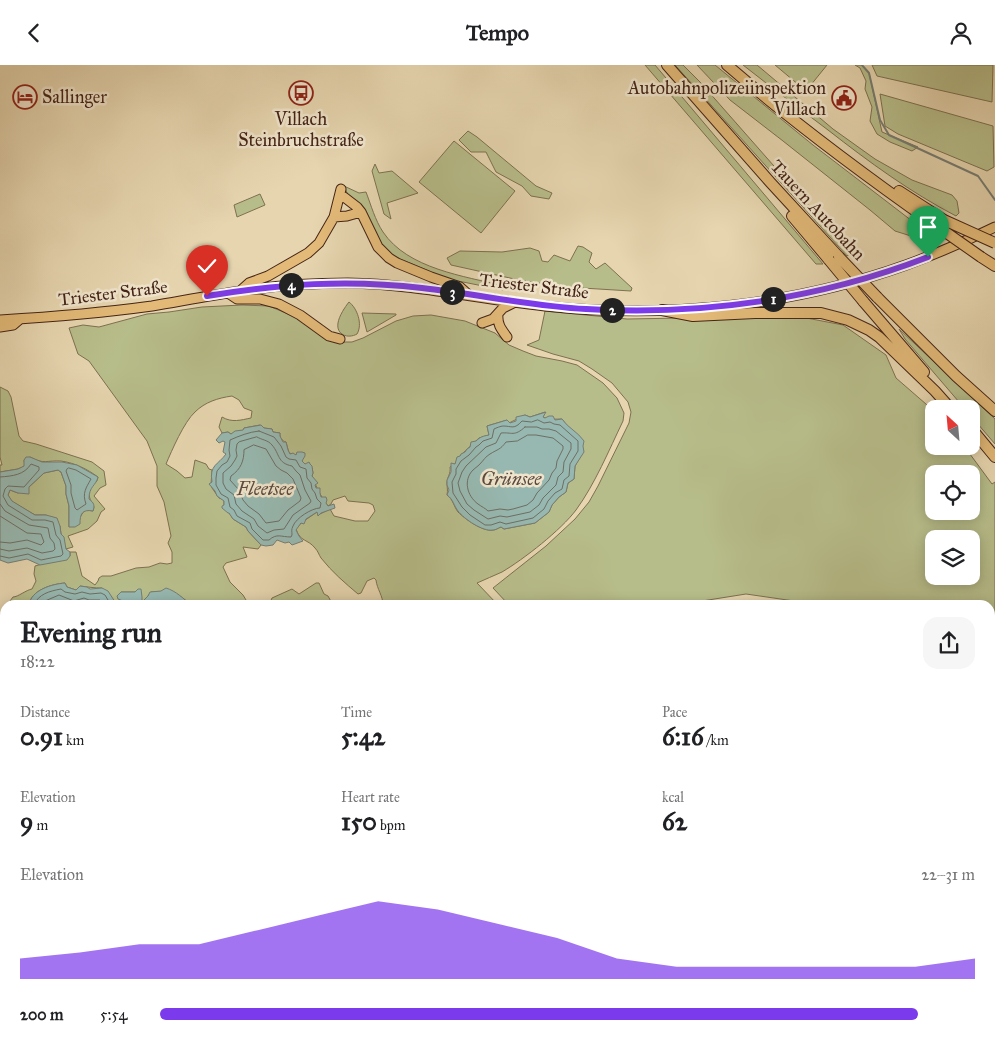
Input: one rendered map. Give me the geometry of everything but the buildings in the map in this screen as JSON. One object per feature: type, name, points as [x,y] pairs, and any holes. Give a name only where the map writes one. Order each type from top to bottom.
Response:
[{"type":"highway","name":"Tauern Autobahn","points":[[668,65],[770,182],[774,196],[834,259],[877,297],[956,376],[995,411]]},
{"type":"highway","points":[[727,65],[870,179],[889,185],[995,266]]},
{"type":"highway","points":[[939,222],[995,243]]},
{"type":"highway","points":[[834,259],[863,301],[947,400]]},
{"type":"highway","points":[[662,310],[693,316],[755,313],[821,313],[848,320],[870,330],[879,337],[944,400]]},
{"type":"highway","points":[[980,439],[995,457]]},
{"type":"main road","points":[[239,291],[249,283],[268,276],[314,248],[334,217],[342,193],[361,212],[378,247],[389,258],[431,277],[460,287],[469,295]]},
{"type":"main road","points":[[334,217],[348,216],[361,212]]},
{"type":"main road","name":"Triester Straße","points":[[0,320],[152,306],[285,285],[334,283],[422,288],[545,306],[586,309],[622,311],[705,308],[750,303],[833,287],[906,265],[995,227]]},
{"type":"main road","points":[[228,293],[237,299],[260,299],[280,304],[300,315],[330,336],[340,339]]},
{"type":"main road","points":[[482,323],[493,319],[503,308],[515,302]]},
{"type":"main road","points":[[498,314],[498,324],[507,337]]},
{"type":"main road","points":[[0,327],[13,325],[20,319]]},
{"type":"green space","points":[[645,65],[655,65],[823,264],[816,264]]},
{"type":"green space","points":[[675,65],[683,65],[700,82],[850,254],[847,256]]},
{"type":"green space","points":[[697,65],[715,65],[813,145],[916,224],[923,225],[929,229],[911,236],[895,231],[730,100]]},
{"type":"green space","points":[[743,65],[757,65],[833,129],[875,159],[912,180],[952,195],[957,201],[959,213],[956,216],[890,176]]},
{"type":"green space","points":[[775,65],[827,65],[806,91]]},
{"type":"green space","points":[[855,65],[862,65],[869,73],[882,132],[918,147],[912,151],[890,142],[877,134],[870,121],[872,107],[865,89],[866,81],[860,68]]},
{"type":"green space","points":[[872,65],[993,65],[992,102],[877,76]]},
{"type":"green space","points":[[880,94],[993,126],[994,167],[987,171],[898,134],[885,126]]},
{"type":"green space","points":[[468,131],[536,186],[552,193],[549,199],[531,196],[522,186],[496,172],[486,152],[471,152],[459,140]]},
{"type":"green space","points":[[454,141],[515,191],[481,233],[419,182]]},
{"type":"green space","points":[[375,164],[379,173],[392,171],[418,193],[387,203],[391,219],[384,214],[372,171]]},
{"type":"green space","points":[[344,186],[359,193],[366,192],[383,232],[394,245],[407,255],[438,269],[504,286],[503,290],[448,279],[393,256],[382,246],[374,234],[363,207],[348,195]]},
{"type":"green space","points":[[260,194],[265,205],[237,217],[234,205]]},
{"type":"green space","points":[[578,246],[592,253],[589,262],[596,269],[605,263],[632,288],[631,291],[566,287],[519,280],[451,265],[447,258],[460,251],[502,252],[530,248],[539,251],[542,261],[548,262],[554,255],[570,261]]},
{"type":"green space","points":[[349,302],[357,312],[359,330],[357,334],[347,336],[341,333],[338,323]]},
{"type":"green space","points":[[269,306],[295,317],[336,342],[352,342],[396,321],[413,316],[431,315],[465,321],[495,333],[509,345],[523,351],[536,356],[577,365],[603,383],[617,398],[624,413],[623,421],[589,489],[569,518],[542,544],[521,560],[502,572],[477,583],[493,600],[382,600],[374,578],[367,581],[361,593],[358,594],[330,568],[316,549],[300,536],[296,529],[301,523],[317,512],[318,515],[330,509],[334,516],[355,521],[368,521],[375,511],[373,505],[348,501],[345,496],[333,500],[328,506],[315,484],[312,468],[303,463],[296,455],[289,453],[286,442],[281,439],[280,433],[273,432],[272,429],[264,428],[260,425],[244,428],[244,430],[231,434],[228,432],[222,433],[219,427],[222,417],[233,420],[251,418],[252,411],[244,408],[239,400],[232,396],[212,401],[195,412],[183,429],[166,464],[185,478],[192,477],[195,460],[206,464],[212,470],[212,488],[219,498],[224,500],[224,505],[233,519],[246,527],[261,545],[258,549],[243,547],[247,557],[226,563],[223,567],[230,582],[246,600],[185,600],[168,592],[151,592],[144,600],[136,600],[135,592],[121,592],[123,600],[113,600],[102,588],[80,586],[76,590],[67,587],[65,583],[48,586],[34,595],[31,600],[11,600],[13,597],[32,589],[36,581],[34,574],[35,566],[70,556],[70,552],[76,552],[82,576],[95,585],[102,576],[111,576],[160,563],[172,563],[172,552],[168,543],[171,536],[164,502],[157,486],[157,466],[147,441],[89,361],[78,354],[69,328],[83,325],[99,327],[147,314],[202,307]],"holes":[[[545,412],[543,417],[562,419],[571,429],[583,452],[575,466],[574,479],[568,483],[566,492],[552,505],[549,512],[535,523],[504,529],[501,527],[495,530],[479,527],[458,512],[447,495],[450,467],[479,438],[489,435],[487,426],[507,420],[509,423],[525,415],[530,417]]]},
{"type":"green space","points":[[545,311],[627,319],[796,316],[843,325],[886,355],[896,378],[925,403],[925,455],[971,455],[978,465],[925,465],[925,520],[980,520],[980,468],[992,484],[995,482],[995,600],[787,600],[746,594],[708,600],[504,600],[493,588],[546,546],[575,519],[589,502],[598,486],[629,423],[631,412],[628,402],[612,383],[579,361],[527,345],[539,340]]},
{"type":"green space","points":[[362,313],[396,314],[396,315],[367,332]]},
{"type":"green space","points":[[899,329],[975,400],[957,400],[905,339]]},
{"type":"green space","points":[[0,387],[8,391],[11,397],[19,436],[23,441],[92,462],[104,471],[106,485],[100,488],[94,496],[105,509],[101,512],[97,521],[88,529],[68,536],[73,547],[66,549],[60,526],[46,515],[35,515],[11,501],[8,495],[10,490],[18,493],[29,487],[44,473],[58,470],[61,472],[66,486],[69,506],[69,527],[84,511],[93,511],[94,507],[89,492],[98,477],[71,463],[61,461],[42,462],[30,457],[24,460],[25,466],[0,472],[0,465],[2,465],[0,457]]},
{"type":"green space","points":[[980,405],[995,419],[995,444],[980,426]]},
{"type":"green space","points":[[319,583],[324,594],[330,600],[271,600],[292,589],[299,594]]},
{"type":"water","name":"Grünsee","points":[[546,412],[543,417],[553,416],[555,420],[562,419],[584,441],[584,452],[575,466],[574,479],[568,483],[566,492],[552,505],[549,512],[535,523],[489,530],[469,521],[458,511],[451,498],[447,495],[449,490],[447,480],[451,472],[451,463],[455,464],[457,457],[470,447],[471,442],[489,435],[487,426],[507,420],[510,423],[516,421],[516,417],[525,415],[530,417]]},
{"type":"water","name":"Fleetsee","points":[[261,425],[264,428],[272,429],[273,432],[280,433],[283,442],[286,442],[290,454],[296,455],[297,452],[305,453],[302,461],[305,464],[309,462],[312,466],[312,476],[318,483],[315,485],[316,488],[320,488],[321,497],[326,497],[328,506],[334,504],[335,508],[318,516],[317,512],[306,519],[304,524],[301,523],[296,530],[303,541],[292,545],[289,542],[285,543],[277,540],[273,545],[261,545],[246,527],[233,519],[222,508],[224,501],[217,496],[209,484],[212,482],[213,469],[226,454],[223,452],[225,442],[219,443],[216,440],[222,433],[228,432],[231,434],[244,428]]},
{"type":"water","points":[[26,457],[42,462],[62,462],[77,465],[98,477],[89,495],[89,499],[94,504],[93,511],[82,513],[80,524],[75,527],[69,527],[69,506],[66,486],[61,472],[58,470],[44,473],[29,487],[29,494],[10,490],[8,495],[12,501],[35,515],[57,518],[66,549],[70,552],[67,560],[40,565],[27,559],[8,563],[0,560],[0,472],[24,466]]},
{"type":"water","points":[[65,583],[67,587],[76,590],[80,586],[90,589],[102,588],[108,591],[114,600],[31,600],[38,592],[54,585]]},
{"type":"water","points":[[166,588],[170,589],[185,600],[144,600],[150,592],[161,591]]},
{"type":"water","points":[[141,589],[142,600],[120,600],[117,596],[121,592],[135,592]]},
{"type":"waterway","points":[[862,65],[869,73],[880,120],[889,135],[978,176],[995,200]]},
{"type":"place","name":"Villach Steinbruchstraße","points":[[301,93]]},
{"type":"place","name":"Sallinger","points":[[25,97]]},
{"type":"place","name":"Autobahnpolizeiinspektion Villach","points":[[844,98]]},
{"type":"route","points":[[207,296],[285,285],[350,283],[422,288],[545,306],[586,309],[622,311],[705,308],[750,303],[833,287],[928,257]]}]
